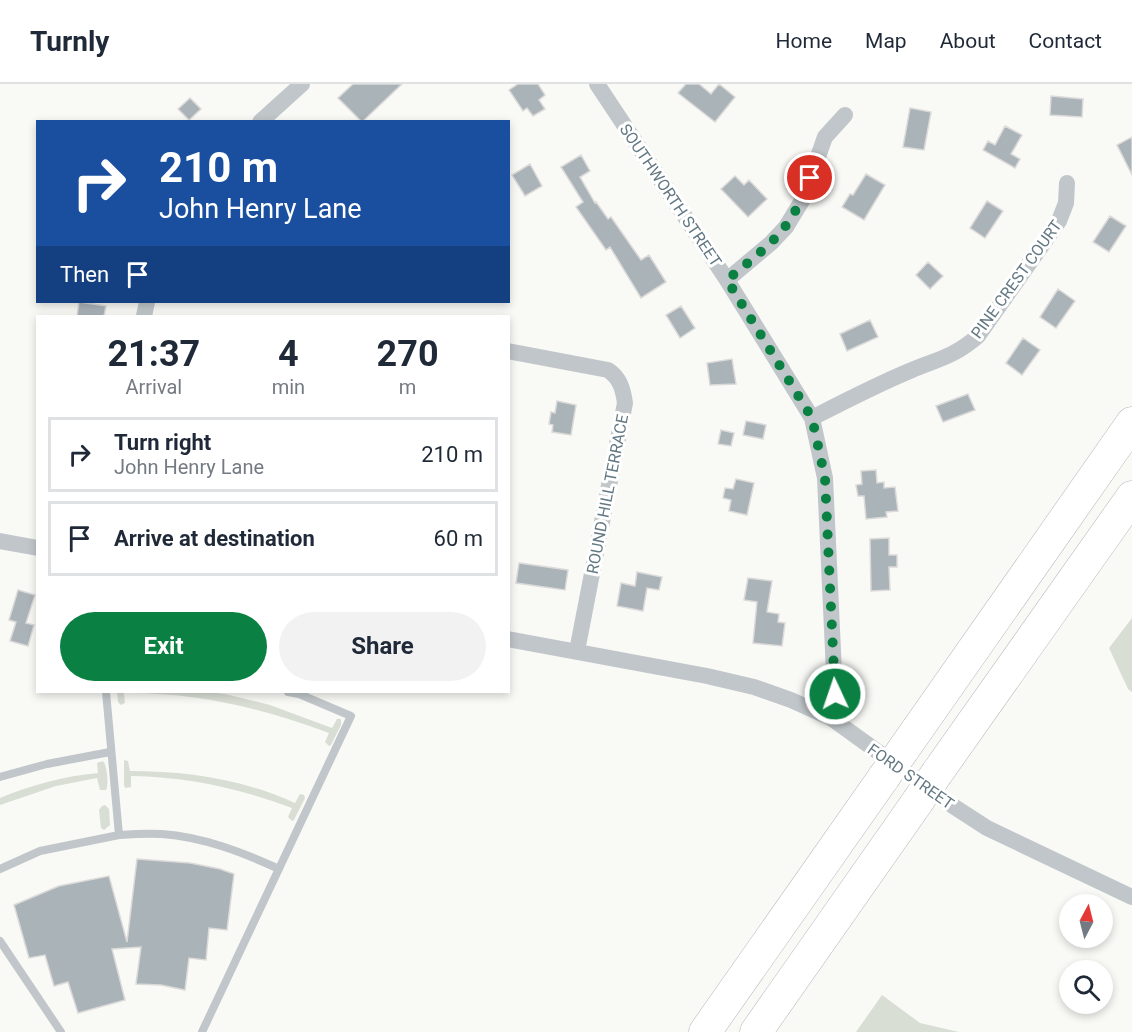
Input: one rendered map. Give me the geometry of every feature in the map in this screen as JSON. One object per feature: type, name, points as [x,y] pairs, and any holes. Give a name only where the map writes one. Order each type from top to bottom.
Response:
[{"type":"highway","points":[[705,1032],[1132,423]]},
{"type":"highway","points":[[756,1032],[1132,497]]},
{"type":"street","points":[[262,120],[302,84]]},
{"type":"street","name":"SOUTHWORTH STREET","points":[[597,84],[727,280],[812,418],[825,478],[835,694],[831,718]]},
{"type":"street","points":[[727,280],[786,228],[803,199],[825,137],[845,115]]},
{"type":"street","name":"PINE CREST COURT","points":[[812,418],[913,369],[952,356],[978,336],[1059,221],[1066,203],[1066,183]]},
{"type":"street","name":"ROUND HILL TERRACE","points":[[510,351],[608,370],[614,374],[624,392],[625,402],[577,651]]},
{"type":"street","points":[[0,541],[36,548]]},
{"type":"street","name":"FORD STREET","points":[[510,639],[707,676],[753,687],[791,700],[831,718],[987,828],[1132,897]]},
{"type":"lane","points":[[106,693],[119,835]]},
{"type":"lane","points":[[202,1032],[351,716],[294,693]]},
{"type":"lane","points":[[0,777],[47,764],[110,752]]},
{"type":"lane","points":[[0,868],[40,851],[119,835],[162,834],[204,841],[244,852],[279,869]]},
{"type":"lane","points":[[0,941],[61,1032]]},
{"type":"shaded area","points":[[1132,618],[1132,692],[1128,689],[1109,648]]},
{"type":"shaded area","points":[[117,693],[124,693],[125,703],[121,705],[118,702]]},
{"type":"shaded area","points":[[151,693],[225,694],[270,705],[332,728],[337,719],[341,719],[341,725],[329,746],[325,742],[329,733],[279,716],[228,703]]},
{"type":"shaded area","points":[[124,760],[128,761],[130,771],[193,775],[235,782],[295,803],[300,794],[305,798],[292,821],[288,817],[292,808],[252,795],[193,781],[131,776],[131,787],[125,788]]},
{"type":"shaded area","points":[[103,761],[107,775],[106,790],[100,790],[97,778],[56,786],[0,805],[0,798],[24,789],[61,779],[98,773],[97,763]]},
{"type":"shaded area","points":[[105,805],[109,809],[110,825],[104,830],[101,828],[99,810]]},
{"type":"shaded area","points":[[882,995],[920,1023],[959,1032],[856,1032]]},
{"type":"building","points":[[353,84],[402,84],[364,120],[360,120],[338,98]]},
{"type":"building","points":[[518,84],[538,84],[545,95],[539,100],[545,109],[533,116],[527,108],[523,111],[509,90]]},
{"type":"building","points":[[686,84],[699,84],[711,94],[719,84],[735,97],[715,122],[678,93]]},
{"type":"building","points":[[1051,96],[1083,99],[1082,117],[1050,115]]},
{"type":"building","points":[[190,98],[201,109],[189,120],[178,109]]},
{"type":"building","points":[[910,108],[931,112],[924,150],[903,147]]},
{"type":"building","points":[[1005,126],[1022,135],[1011,154],[1020,159],[1015,168],[983,150],[988,141],[995,145]]},
{"type":"building","points":[[1132,137],[1132,175],[1117,145]]},
{"type":"building","points":[[581,155],[590,171],[580,177],[595,203],[608,219],[611,217],[641,260],[649,255],[666,282],[641,298],[610,247],[606,250],[576,207],[583,202],[561,167]]},
{"type":"building","points":[[530,164],[542,186],[525,196],[512,175]]},
{"type":"building","points":[[866,174],[885,185],[864,220],[842,207],[850,194],[853,195]]},
{"type":"building","points":[[735,176],[744,185],[749,180],[767,199],[748,217],[721,189]]},
{"type":"building","points":[[987,201],[1003,211],[985,238],[970,228]]},
{"type":"building","points":[[1110,216],[1126,226],[1109,252],[1093,242]]},
{"type":"building","points":[[928,262],[943,276],[930,289],[916,275]]},
{"type":"building","points":[[1058,289],[1075,301],[1056,328],[1040,317]]},
{"type":"building","points":[[79,303],[106,306],[104,315],[77,315]]},
{"type":"building","points":[[681,306],[695,328],[680,338],[666,315]]},
{"type":"building","points":[[870,320],[878,337],[847,351],[840,334]]},
{"type":"building","points":[[1023,338],[1040,350],[1022,375],[1006,363]]},
{"type":"building","points":[[732,359],[736,384],[710,385],[707,363]]},
{"type":"building","points":[[968,394],[975,410],[943,422],[936,406]]},
{"type":"building","points":[[557,401],[576,405],[571,435],[552,432],[553,425],[549,424],[551,412],[555,413]]},
{"type":"building","points":[[746,421],[766,425],[763,439],[743,435]]},
{"type":"building","points":[[721,430],[734,433],[731,446],[718,444]]},
{"type":"building","points":[[876,470],[877,483],[884,482],[884,488],[895,487],[898,511],[886,512],[887,517],[866,519],[864,496],[858,496],[856,485],[862,484],[861,471]]},
{"type":"building","points":[[736,479],[754,483],[747,515],[729,511],[731,500],[723,498],[725,488],[733,489]]},
{"type":"building","points":[[889,538],[889,555],[897,555],[897,567],[889,567],[890,590],[871,591],[870,539]]},
{"type":"building","points":[[519,563],[568,570],[565,590],[516,583]]},
{"type":"building","points":[[637,572],[662,577],[659,590],[647,588],[643,611],[617,606],[621,583],[635,586]]},
{"type":"building","points":[[748,578],[772,581],[767,612],[779,614],[778,622],[785,623],[782,646],[753,643],[757,602],[744,600]]},
{"type":"building","points":[[18,590],[35,595],[26,623],[34,625],[28,646],[10,641],[16,622],[9,620]]},
{"type":"building","points":[[137,859],[190,863],[234,874],[227,930],[209,928],[206,960],[189,958],[185,990],[161,985],[136,984],[141,947],[112,949],[125,1000],[78,1013],[68,982],[54,986],[45,955],[29,958],[14,905],[59,886],[109,876],[127,942]]},
{"type":"route","points":[[810,178],[803,199],[786,228],[727,280],[812,418],[825,478],[835,694]]}]
